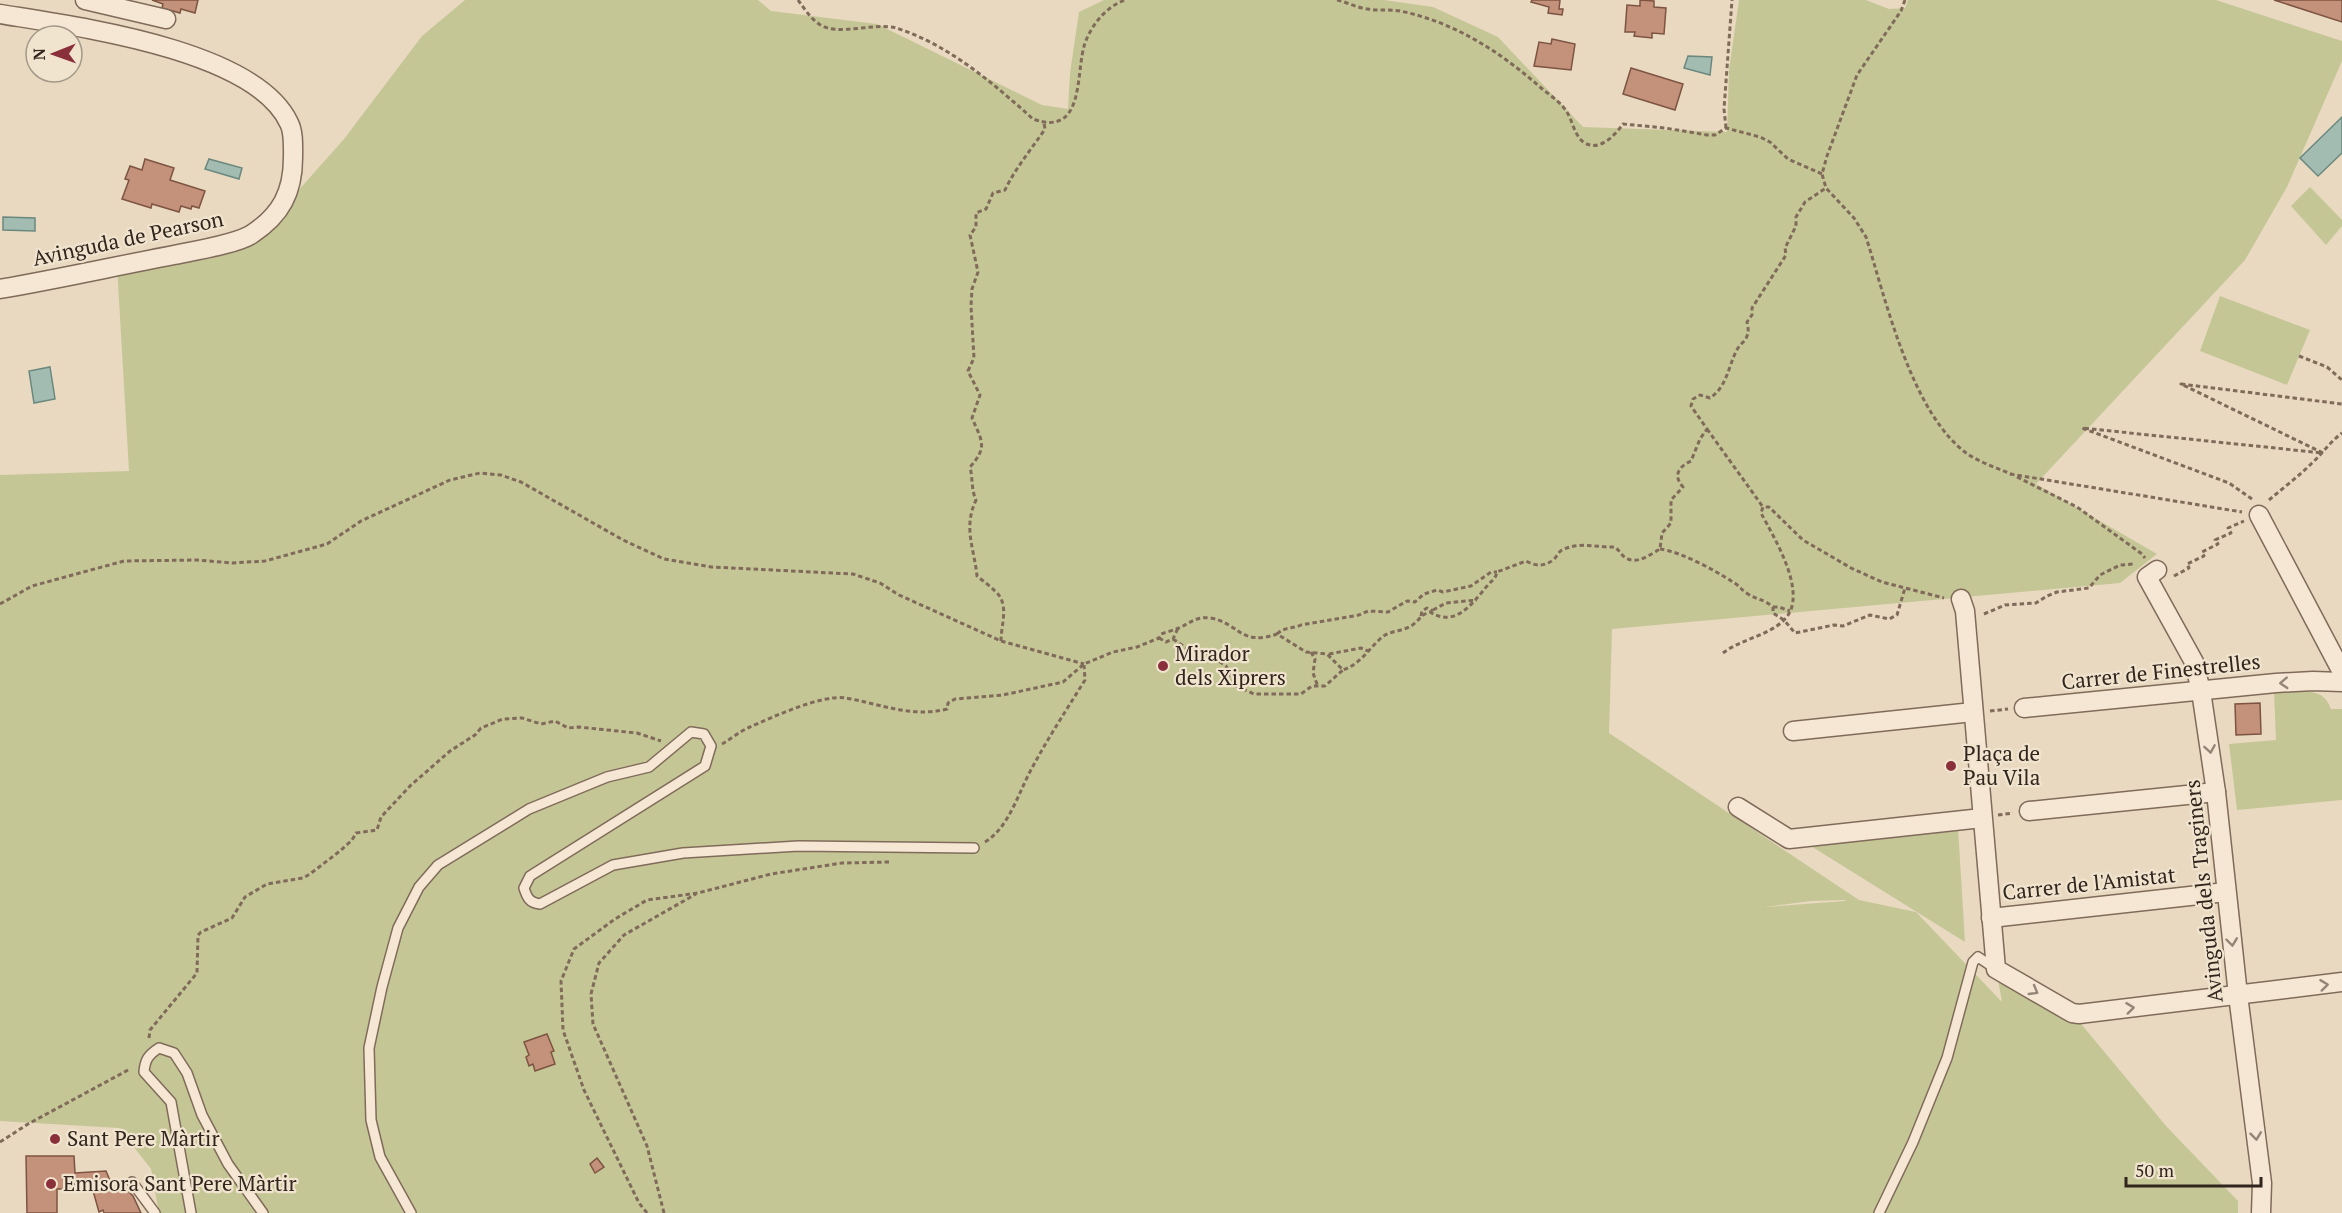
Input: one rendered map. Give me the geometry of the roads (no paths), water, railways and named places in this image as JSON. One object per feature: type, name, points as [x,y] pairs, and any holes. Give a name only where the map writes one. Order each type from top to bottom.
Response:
[{"type":"street","points":[[86,0],[166,19]]},
{"type":"street","name":"Avinguda de Pearson","points":[[0,14],[109,32],[182,53],[234,72],[269,95],[290,123],[293,147],[293,176],[281,210],[251,235],[209,247],[0,288]]},
{"type":"street","points":[[2256,513],[2342,672]]},
{"type":"street","name":"Avinguda dels Traginers","points":[[2152,573],[2194,663],[2201,691],[2217,792],[2226,892],[2262,1183],[2261,1213]]},
{"type":"street","points":[[1963,605],[1978,712],[1982,818],[1996,969],[2072,1013],[2342,982]]},
{"type":"street","name":"Carrer de Finestrelles","points":[[2024,708],[2285,682],[2342,682]]},
{"type":"street","points":[[1793,731],[1978,712]]},
{"type":"street","points":[[2029,811],[2217,792]]},
{"type":"street","points":[[1738,807],[1789,839],[1982,818]]},
{"type":"street","name":"Carrer de l'Amistat","points":[[1992,918],[2226,892]]},
{"type":"lane","points":[[411,1213],[380,1157],[371,1120],[369,1048],[398,928],[419,887],[438,865],[529,809],[607,777],[649,767],[691,732],[704,734],[711,746],[705,766],[530,876],[524,888],[527,898],[540,904],[613,865],[683,853],[798,846],[974,848]]},
{"type":"lane","points":[[1879,1213],[1914,1142],[1947,1058],[1973,962],[1977,957],[1996,969]]},
{"type":"lane","points":[[191,1213],[171,1102],[144,1072],[145,1061],[159,1048],[174,1053],[187,1073],[202,1115],[228,1164],[263,1213]]},
{"type":"lane","points":[[132,1182],[155,1213]]},
{"type":"place","name":"Mirador dels Xiprers","points":[[1163,666]]},
{"type":"place","name":"Plaça de Pau Vila","points":[[1951,766]]},
{"type":"place","name":"Sant Pere Màrtir","points":[[55,1139]]},
{"type":"place","name":"Emisora Sant Pere Màrtir","points":[[51,1184]]}]
